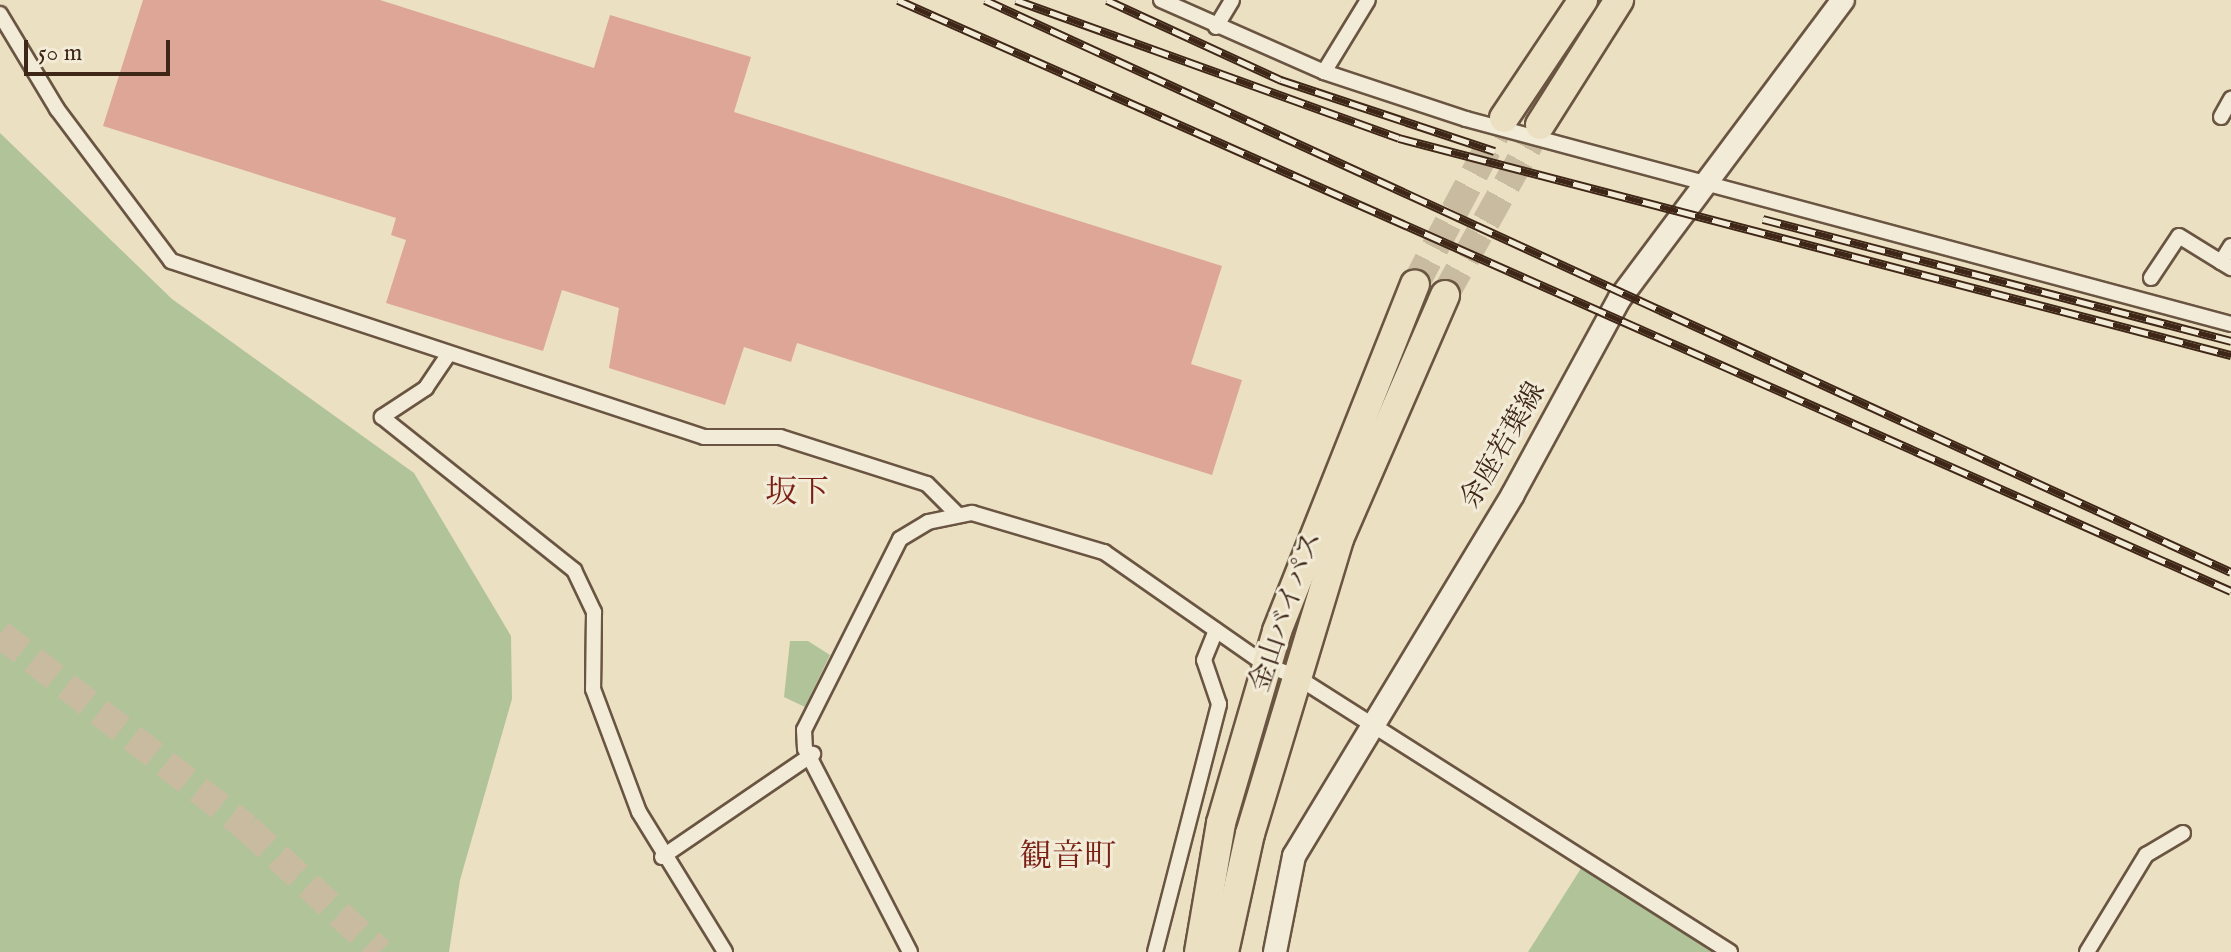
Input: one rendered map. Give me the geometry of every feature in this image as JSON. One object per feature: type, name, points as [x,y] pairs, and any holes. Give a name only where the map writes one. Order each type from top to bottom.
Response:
[{"type":"highway","points":[[1504,118],[1583,0]]},
{"type":"highway","points":[[1540,125],[1619,0]]},
{"type":"highway","name":"金山バイパス","points":[[1218,951],[1221,823],[1267,665],[1312,533],[1415,285]]},
{"type":"highway","name":"金山バイパス","points":[[1218,951],[1339,539],[1445,295]]},
{"type":"highway","points":[[1188,952],[1221,823]]},
{"type":"main road","name":"余座若葉線","points":[[1275,952],[1294,856],[1373,727],[1620,298],[1710,185],[1843,0]]},
{"type":"street","points":[[1161,0],[1216,27],[1324,72],[1710,185],[2231,324]]},
{"type":"street","points":[[1216,27],[1232,0]]},
{"type":"street","points":[[1324,72],[1368,0]]},
{"type":"street","points":[[0,14],[57,109],[171,261],[448,355],[704,437],[795,442],[927,484],[956,513],[1104,552],[1267,665],[1297,677],[1730,952]]},
{"type":"street","points":[[2221,117],[2231,99]]},
{"type":"street","points":[[2151,278],[2179,236],[2226,265],[2231,246]]},
{"type":"street","points":[[448,355],[426,388],[382,417],[574,570],[594,612],[593,689],[601,716],[662,857],[725,952]]},
{"type":"street","points":[[910,952],[813,754],[805,749],[804,730],[811,710],[892,551],[917,527],[956,513]]},
{"type":"street","points":[[1155,952],[1219,704],[1204,660],[1216,630]]},
{"type":"street","points":[[662,857],[813,754]]},
{"type":"street","points":[[2087,952],[2146,855],[2183,833]]},
{"type":"green space","points":[[0,133],[172,299],[414,473],[511,636],[512,699],[460,880],[449,952],[0,952]]},
{"type":"green space","points":[[790,641],[808,641],[830,655],[805,707],[784,697]]},
{"type":"green space","points":[[1585,862],[1727,952],[1528,952]]},
{"type":"building","points":[[143,0],[380,0],[594,68],[610,15],[751,57],[734,112],[1222,266],[1191,364],[1242,380],[1212,475],[797,343],[791,362],[744,347],[725,405],[609,368],[619,308],[562,290],[543,351],[386,303],[406,240],[391,235],[396,218],[103,126]]},
{"type":"tunnel","points":[[1415,285],[1504,118]]},
{"type":"tunnel","points":[[1445,295],[1540,125]]},
{"type":"tunnel","points":[[0,634],[247,828],[380,952]]},
{"type":"railway","points":[[898,0],[2231,591]]},
{"type":"railway","points":[[985,0],[2231,572]]},
{"type":"railway","points":[[1016,0],[1399,138],[2231,355]]},
{"type":"railway","points":[[1107,0],[1281,80],[1495,151]]},
{"type":"railway","points":[[1763,219],[2231,341]]},
{"type":"district","name":"坂下","points":[[797,494]]},
{"type":"district","name":"観音町","points":[[1068,858]]}]
